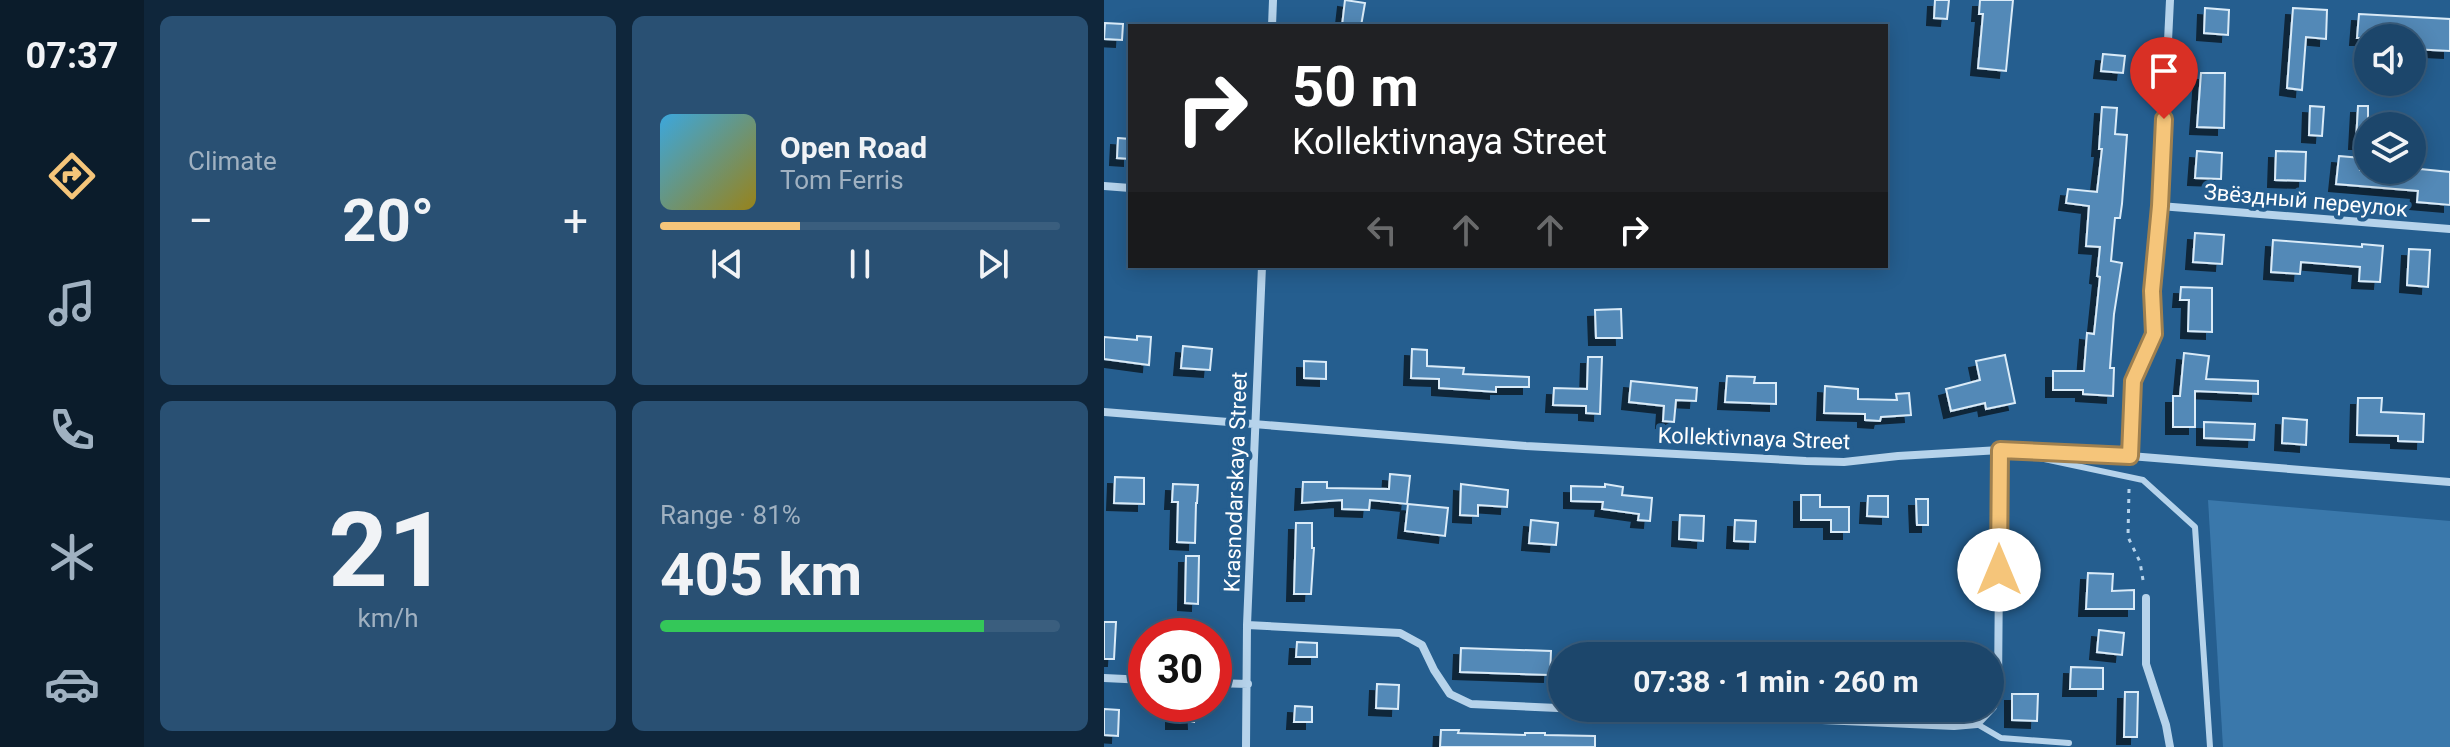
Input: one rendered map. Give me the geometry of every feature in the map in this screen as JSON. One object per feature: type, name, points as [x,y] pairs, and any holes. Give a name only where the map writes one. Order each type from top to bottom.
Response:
[{"type":"street","points":[[1272,24],[1273,0]]},
{"type":"street","points":[[2130,456],[2133,381],[2154,334],[2152,291],[2160,206],[2170,0]]},
{"type":"street","points":[[1104,186],[1128,188]]},
{"type":"street","name":"Звёздный переулок","points":[[2160,206],[2450,229]]},
{"type":"street","name":"Krasnodarskaya Street","points":[[1246,747],[1247,625],[1262,268]]},
{"type":"street","name":"Kollektivnaya Street","points":[[1104,412],[1526,446],[1806,461],[1844,462],[2000,450],[2130,456],[2450,482]]},
{"type":"street","points":[[1247,625],[1400,633],[1422,645],[1450,694],[1471,704],[1954,726],[1977,724],[1993,707],[1998,690],[2000,450]]},
{"type":"street","points":[[2146,598],[2146,664],[2170,747]]},
{"type":"street","points":[[1104,678],[1128,679]]},
{"type":"street","points":[[1232,684],[1248,684]]},
{"type":"lane","points":[[2000,450],[2143,480],[2195,527],[2210,747]]},
{"type":"lane","points":[[1977,724],[2001,738],[2069,743]]},
{"type":"path","points":[[2130,477],[2128,537],[2140,562],[2146,598]]},
{"type":"shaded area","points":[[2208,500],[2450,521],[2450,747],[2223,747]]},
{"type":"building","points":[[1345,0],[1365,3],[1361,24],[1342,24]]},
{"type":"building","points":[[1935,0],[1949,0],[1947,19],[1934,18]]},
{"type":"building","points":[[1980,0],[2013,0],[2006,71],[1978,68],[1983,14],[1979,14]]},
{"type":"building","points":[[2205,8],[2229,10],[2228,35],[2204,33]]},
{"type":"building","points":[[2293,8],[2327,10],[2326,39],[2306,37],[2302,90],[2287,88]]},
{"type":"building","points":[[2359,14],[2450,19],[2450,51],[2426,50],[2426,24],[2358,24]]},
{"type":"building","points":[[1105,23],[1123,24],[1122,40],[1104,39]]},
{"type":"building","points":[[2103,54],[2125,56],[2123,73],[2101,71]]},
{"type":"building","points":[[2201,73],[2225,73],[2224,128],[2197,127]]},
{"type":"building","points":[[2310,106],[2324,107],[2322,136],[2309,135]]},
{"type":"building","points":[[2358,106],[2368,106],[2368,112],[2358,112]]},
{"type":"building","points":[[2102,107],[2117,108],[2115,134],[2127,135],[2122,204],[2120,218],[2115,218],[2111,261],[2122,263],[2110,368],[2114,368],[2113,396],[2083,394],[2083,390],[2053,390],[2053,371],[2084,371],[2087,333],[2094,334],[2100,247],[2086,246],[2089,206],[2066,203],[2068,189],[2097,192],[2102,149],[2099,149]]},
{"type":"building","points":[[1118,138],[1128,139],[1128,159],[1117,158]]},
{"type":"building","points":[[2197,151],[2222,153],[2221,179],[2195,178]]},
{"type":"building","points":[[2276,151],[2306,152],[2305,181],[2275,180]]},
{"type":"building","points":[[2339,156],[2354,157],[2354,184],[2426,184],[2426,170],[2450,172],[2450,205],[2417,202],[2418,191],[2336,184]]},
{"type":"building","points":[[2195,233],[2224,235],[2222,264],[2193,262]]},
{"type":"building","points":[[2273,240],[2383,246],[2380,282],[2359,281],[2360,267],[2301,262],[2300,274],[2271,272]]},
{"type":"building","points":[[2409,249],[2430,250],[2428,287],[2407,285]]},
{"type":"building","points":[[2181,287],[2212,288],[2212,332],[2188,331],[2189,300],[2180,300]]},
{"type":"building","points":[[1621,309],[1622,338],[1596,338],[1595,310]]},
{"type":"building","points":[[1137,336],[1151,337],[1149,365],[1104,359],[1104,337],[1137,340]]},
{"type":"building","points":[[1183,346],[1212,349],[1210,370],[1181,368]]},
{"type":"building","points":[[1412,349],[1427,350],[1427,366],[1464,368],[1463,374],[1529,377],[1529,387],[1496,387],[1496,392],[1439,388],[1439,379],[1411,378]]},
{"type":"building","points":[[2184,353],[2209,356],[2206,379],[2258,381],[2258,394],[2195,391],[2195,427],[2173,427],[2173,396],[2180,396]]},
{"type":"building","points":[[2005,355],[2015,403],[1986,409],[1985,403],[1951,411],[1946,389],[1980,380],[1976,361]]},
{"type":"building","points":[[1588,357],[1602,357],[1600,414],[1586,413],[1586,406],[1553,405],[1554,388],[1587,389]]},
{"type":"building","points":[[1304,361],[1326,362],[1326,379],[1304,378]]},
{"type":"building","points":[[1727,376],[1755,377],[1754,383],[1776,383],[1776,404],[1725,402]]},
{"type":"building","points":[[1631,381],[1697,388],[1696,401],[1676,400],[1674,422],[1663,421],[1664,406],[1629,402]]},
{"type":"building","points":[[1825,386],[1858,389],[1858,399],[1897,400],[1896,394],[1909,393],[1911,415],[1881,417],[1880,421],[1865,420],[1865,414],[1824,413]]},
{"type":"building","points":[[2358,398],[2382,398],[2381,412],[2424,414],[2423,442],[2398,441],[2398,436],[2357,435]]},
{"type":"building","points":[[2283,418],[2307,420],[2306,445],[2282,443]]},
{"type":"building","points":[[2204,422],[2255,424],[2254,440],[2204,438]]},
{"type":"building","points":[[1390,474],[1410,476],[1407,504],[1370,500],[1369,510],[1342,509],[1342,500],[1302,503],[1303,482],[1327,482],[1327,488],[1389,489]]},
{"type":"building","points":[[1115,477],[1144,478],[1144,504],[1114,503]]},
{"type":"building","points":[[1173,484],[1198,485],[1195,543],[1177,542],[1178,502],[1172,502]]},
{"type":"building","points":[[1461,484],[1508,490],[1507,507],[1478,505],[1478,516],[1460,515]]},
{"type":"building","points":[[1605,484],[1623,487],[1622,495],[1652,498],[1650,521],[1638,520],[1639,514],[1602,509],[1603,502],[1571,501],[1571,486],[1605,487]]},
{"type":"building","points":[[1801,495],[1820,495],[1820,507],[1849,507],[1849,532],[1831,532],[1831,520],[1801,520]]},
{"type":"building","points":[[1868,496],[1888,496],[1888,517],[1867,516]]},
{"type":"building","points":[[1916,499],[1928,499],[1928,525],[1917,525]]},
{"type":"building","points":[[1408,504],[1448,508],[1445,536],[1405,531]]},
{"type":"building","points":[[1680,515],[1704,516],[1703,541],[1679,539]]},
{"type":"building","points":[[1531,520],[1558,523],[1556,545],[1529,543]]},
{"type":"building","points":[[1735,520],[1756,521],[1755,542],[1734,541]]},
{"type":"building","points":[[1296,523],[1312,523],[1311,594],[1294,594]]},
{"type":"building","points":[[1972,554],[1991,555],[1990,577],[1972,577]]},
{"type":"building","points":[[1186,556],[1199,556],[1198,604],[1185,603]]},
{"type":"building","points":[[2088,573],[2113,574],[2112,591],[2134,590],[2134,609],[2086,609]]},
{"type":"building","points":[[1104,622],[1116,622],[1114,659],[1104,659]]},
{"type":"building","points":[[2099,630],[2124,633],[2122,655],[2097,652]]},
{"type":"building","points":[[1297,642],[1317,643],[1317,657],[1296,657]]},
{"type":"building","points":[[1461,648],[1548,651],[1548,675],[1460,672]]},
{"type":"building","points":[[2071,667],[2103,668],[2103,689],[2070,689]]},
{"type":"building","points":[[1377,684],[1399,685],[1398,709],[1376,708]]},
{"type":"building","points":[[2125,692],[2138,692],[2137,737],[2124,737]]},
{"type":"building","points":[[2012,694],[2038,694],[2037,721],[2012,720]]},
{"type":"building","points":[[1295,706],[1312,707],[1312,722],[1294,722]]},
{"type":"building","points":[[1104,709],[1119,710],[1118,736],[1104,735]]},
{"type":"building","points":[[1441,730],[1595,736],[1595,747],[1440,747]]},
{"type":"route","points":[[1999,570],[2000,450],[2130,456],[2133,381],[2154,334],[2152,291],[2164,119]]}]
